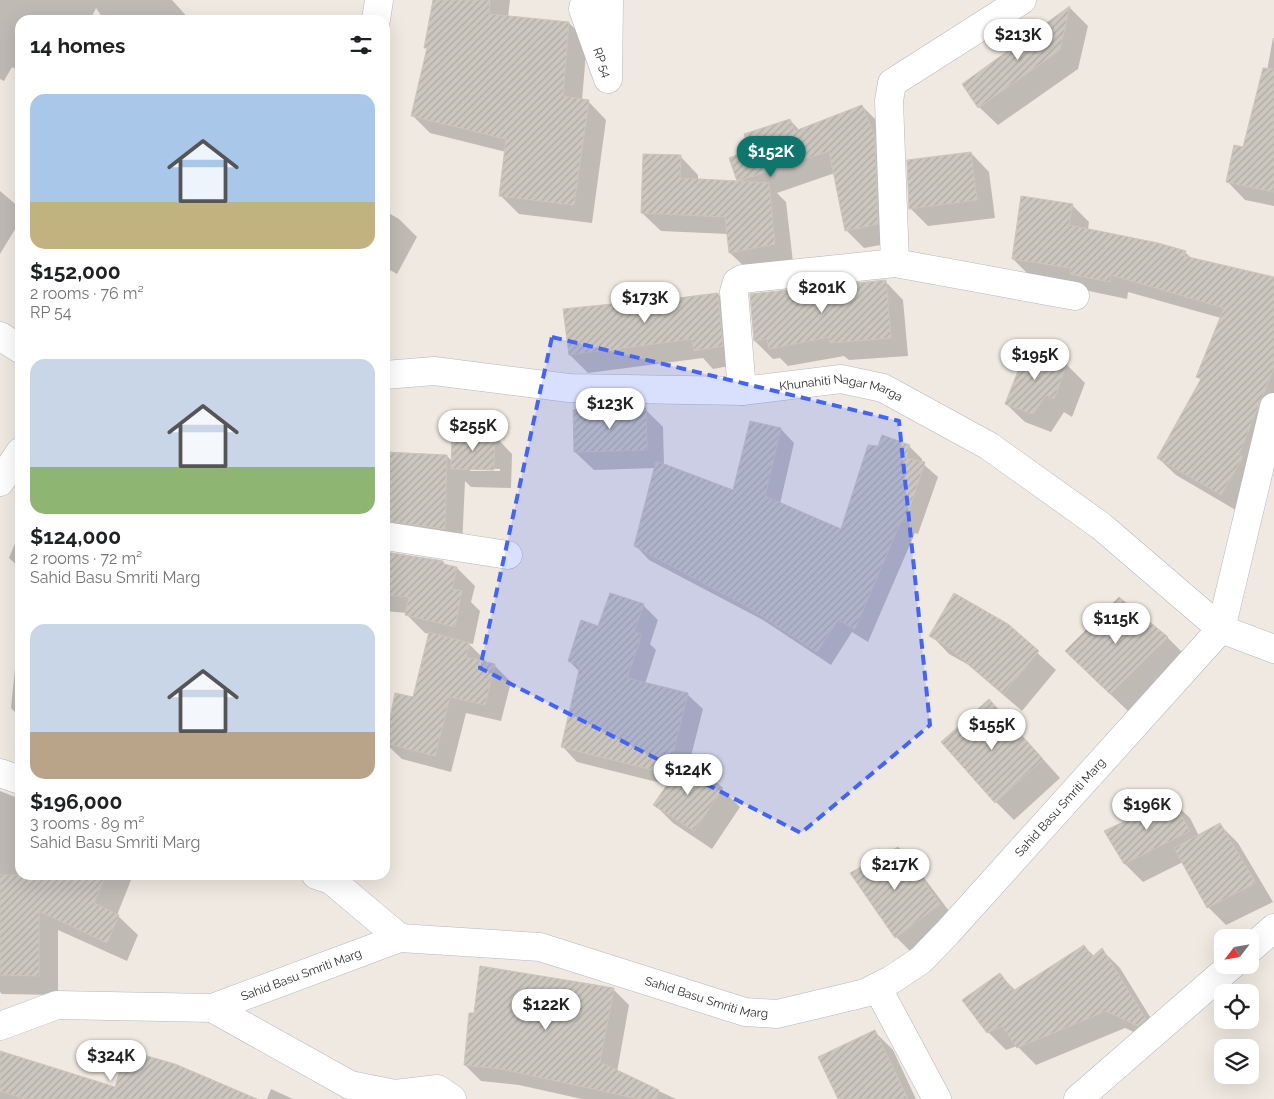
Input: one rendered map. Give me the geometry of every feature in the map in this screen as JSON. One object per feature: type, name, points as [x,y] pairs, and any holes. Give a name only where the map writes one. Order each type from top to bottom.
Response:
[{"type":"street","points":[[377,15],[379,0]]},
{"type":"street","name":"RP 54","points":[[585,0],[583,9],[608,79],[609,0]]},
{"type":"street","points":[[895,263],[889,101],[892,83],[1022,0]]},
{"type":"street","points":[[742,391],[734,292],[737,282],[742,280],[895,263],[1075,296]]},
{"type":"street","points":[[0,336],[15,346]]},
{"type":"street","name":"Khunahiti Nagar Marga","points":[[390,375],[434,371],[569,388],[742,391],[840,379],[883,388],[989,446],[1102,526],[1221,629]]},
{"type":"street","points":[[1274,407],[1221,629],[1274,649]]},
{"type":"street","points":[[8,478],[15,463]]},
{"type":"street","points":[[390,537],[508,555]]},
{"type":"street","name":"Sahid Basu Smriti Marg","points":[[0,1026],[57,1005],[212,1008],[400,938],[540,946],[745,1012],[777,1014],[865,993],[921,960],[1221,629]]},
{"type":"street","points":[[0,774],[15,778]]},
{"type":"street","points":[[331,880],[400,938]]},
{"type":"street","points":[[1259,941],[1274,928]]},
{"type":"street","points":[[1078,1099],[1222,974]]},
{"type":"street","points":[[877,987],[937,1099]]},
{"type":"street","points":[[212,1008],[350,1085],[395,1094],[438,1089],[452,1099]]},
{"type":"highlighted area","points":[[552,337],[899,421],[930,725],[801,833],[480,668]]},
{"type":"building","points":[[433,0],[490,0],[489,14],[569,22],[563,96],[589,100],[574,205],[499,196],[506,139],[411,116],[427,48],[424,48]]},
{"type":"building","points":[[1070,6],[1060,50],[978,108],[962,84]]},
{"type":"building","points":[[1263,68],[1274,69],[1274,192],[1226,182],[1234,145],[1243,147]]},
{"type":"building","points":[[862,105],[875,136],[878,224],[845,231],[829,151],[739,181],[769,183],[775,244],[729,253],[725,217],[641,213],[643,154],[681,155],[680,178],[737,181],[729,158],[749,150],[744,134],[790,119],[795,131]]},
{"type":"building","points":[[971,152],[977,200],[909,209],[907,160]]},
{"type":"building","points":[[1021,196],[1073,204],[1069,225],[1158,243],[1186,251],[1184,256],[1274,277],[1274,368],[1239,454],[1243,457],[1221,495],[1157,458],[1201,379],[1196,377],[1224,308],[1111,275],[1110,282],[1070,274],[1071,268],[1012,259]]},
{"type":"building","points":[[886,280],[891,338],[830,343],[829,337],[769,349],[767,339],[754,341],[750,294]]},
{"type":"building","points":[[718,293],[723,346],[694,351],[692,339],[569,355],[563,309],[622,303],[622,305]]},
{"type":"building","points":[[1027,348],[1067,364],[1054,399],[1046,395],[1033,414],[1005,404]]},
{"type":"building","points":[[646,408],[647,450],[574,452],[573,410]]},
{"type":"building","points":[[750,421],[781,428],[765,496],[841,529],[868,445],[878,446],[882,435],[910,445],[906,458],[925,462],[905,522],[901,521],[855,629],[838,620],[817,652],[748,607],[634,546],[656,461],[733,490]]},
{"type":"building","points":[[452,434],[495,434],[494,470],[451,469]]},
{"type":"building","points":[[390,452],[447,455],[445,529],[390,522]]},
{"type":"building","points":[[390,553],[443,561],[443,564],[457,567],[452,589],[462,591],[455,627],[405,615],[409,597],[390,595]]},
{"type":"building","points":[[610,593],[644,604],[634,632],[642,634],[627,678],[688,693],[668,774],[561,747],[580,666],[568,661],[581,620],[598,626]]},
{"type":"building","points":[[954,593],[1008,624],[1039,651],[1003,694],[947,646],[929,636]]},
{"type":"building","points":[[1119,597],[1168,637],[1110,694],[1065,651]]},
{"type":"building","points":[[429,632],[470,643],[466,657],[495,664],[485,705],[450,697],[435,756],[390,744],[390,718],[395,693],[413,697]]},
{"type":"building","points":[[989,699],[1043,759],[995,803],[941,742]]},
{"type":"building","points":[[685,759],[723,788],[694,831],[653,805]]},
{"type":"building","points":[[1172,799],[1190,831],[1124,864],[1104,831]]},
{"type":"building","points":[[1220,823],[1256,883],[1207,908],[1174,848]]},
{"type":"building","points":[[898,847],[940,904],[895,938],[850,873]]},
{"type":"building","points":[[0,875],[15,875],[15,880],[104,880],[94,903],[119,915],[107,943],[39,911],[39,976],[0,975]]},
{"type":"building","points":[[1084,945],[1092,957],[1102,948],[1146,1019],[1138,1026],[1106,1011],[1017,1048],[1002,1026],[987,1033],[962,1000],[1000,973],[1013,991]]},
{"type":"building","points":[[480,966],[614,988],[600,1062],[659,1090],[656,1099],[639,1099],[501,1069],[464,1065],[469,1013],[474,1013]]},
{"type":"building","points":[[875,1030],[908,1099],[838,1099],[818,1057]]},
{"type":"building","points":[[126,1050],[175,1064],[257,1099],[25,1099],[0,1091],[0,1051],[115,1087]]}]
